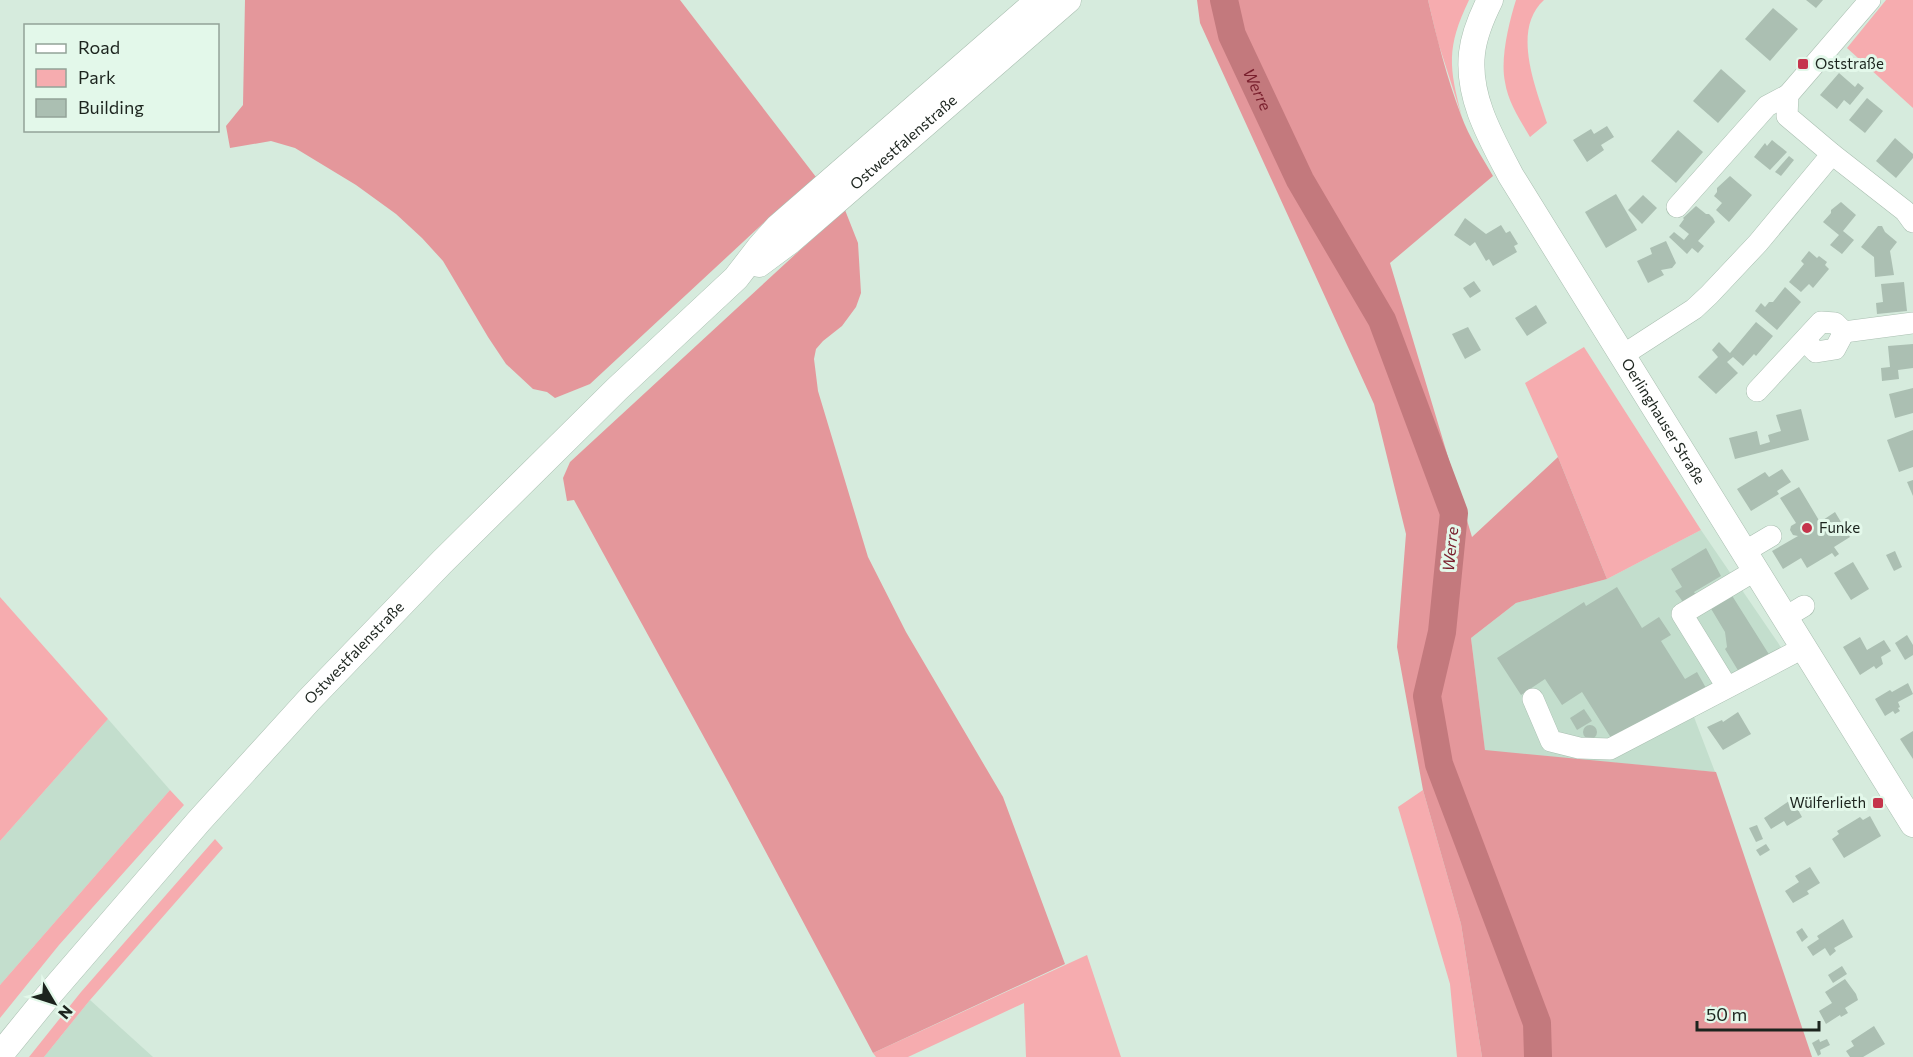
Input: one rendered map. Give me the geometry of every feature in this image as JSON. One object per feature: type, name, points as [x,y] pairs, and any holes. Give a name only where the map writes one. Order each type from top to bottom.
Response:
[{"type":"main road","name":"Ostwestfalenstraße","points":[[784,234],[1039,0]]},
{"type":"main road","name":"Ostwestfalenstraße","points":[[0,1055],[199,821],[309,700],[442,562],[617,389],[735,278],[760,247],[784,234],[1068,0]]},
{"type":"main road","name":"Oerlinghauser Straße","points":[[1490,0],[1474,43],[1472,55],[1473,79],[1478,105],[1487,131],[1511,176],[1750,561],[1794,612],[1803,648],[1913,824]]},
{"type":"street","points":[[1677,207],[1767,106],[1788,95],[1870,0]]},
{"type":"street","points":[[1788,95],[1787,116],[1905,211],[1913,222]]},
{"type":"street","points":[[1623,355],[1694,309],[1709,295],[1758,243],[1832,154]]},
{"type":"street","points":[[1757,391],[1821,322],[1835,323],[1844,332],[1913,323]]},
{"type":"street","points":[[1727,687],[1682,614],[1750,561],[1771,536]]},
{"type":"street","points":[[1533,699],[1551,741],[1579,748],[1610,749],[1803,648]]},
{"type":"shaded area","points":[[245,0],[680,0],[816,177],[590,384],[555,398],[547,392],[533,389],[506,364],[443,261],[396,214],[356,185],[295,148],[271,141],[230,148],[226,126],[243,105]]},
{"type":"shaded area","points":[[1197,0],[1428,0],[1451,87],[1461,115],[1493,176],[1390,263],[1472,537],[1558,457],[1607,579],[1516,603],[1471,638],[1485,750],[1716,772],[1812,1057],[1482,1057],[1461,924],[1423,790],[1397,647],[1406,534],[1374,404],[1200,23]]},
{"type":"shaded area","points":[[845,210],[858,243],[861,293],[856,307],[842,326],[816,349],[814,359],[818,391],[868,557],[906,632],[1003,797],[1065,964],[873,1053],[728,781],[574,500],[567,501],[563,478],[570,462]]},
{"type":"shaded area","points":[[1701,530],[1791,662],[1694,717],[1715,772],[1485,751],[1471,638],[1516,603],[1607,579]]},
{"type":"shaded area","points":[[108,719],[170,790],[0,985],[0,841]]},
{"type":"shaded area","points":[[90,1000],[153,1057],[44,1057]]},
{"type":"green space","points":[[1428,0],[1469,0],[1456,32],[1452,58],[1454,84],[1462,117],[1438,42]]},
{"type":"green space","points":[[1516,0],[1544,0],[1534,12],[1529,27],[1528,43],[1533,77],[1547,123],[1530,137],[1512,104],[1504,73],[1506,41]]},
{"type":"green space","points":[[1886,0],[1913,0],[1913,108],[1847,48]]},
{"type":"green space","points":[[1584,347],[1701,530],[1607,579],[1558,457],[1525,383]]},
{"type":"green space","points":[[0,597],[108,719],[0,841]]},
{"type":"green space","points":[[170,790],[184,805],[59,945],[0,1018],[0,985]]},
{"type":"green space","points":[[1423,790],[1461,924],[1482,1057],[1457,1057],[1450,984],[1398,807]]},
{"type":"green space","points":[[215,839],[223,848],[90,1000],[44,1057],[29,1057],[81,992]]},
{"type":"green space","points":[[1087,955],[1121,1057],[1026,1057],[1024,1003],[908,1057],[876,1057],[873,1053]]},
{"type":"building","points":[[1806,0],[1823,0],[1816,8]]},
{"type":"building","points":[[1773,8],[1798,29],[1770,61],[1745,39]]},
{"type":"building","points":[[1721,69],[1746,91],[1718,123],[1693,101]]},
{"type":"building","points":[[1839,73],[1855,87],[1858,83],[1864,88],[1850,105],[1844,100],[1837,109],[1820,95]]},
{"type":"building","points":[[1867,98],[1883,111],[1865,133],[1849,120]]},
{"type":"building","points":[[1607,126],[1614,137],[1601,145],[1604,150],[1587,162],[1573,140],[1591,129],[1594,134]]},
{"type":"building","points":[[1678,130],[1703,152],[1676,183],[1651,161]]},
{"type":"building","points":[[1895,138],[1913,154],[1913,158],[1896,178],[1876,161]]},
{"type":"building","points":[[1772,140],[1787,152],[1770,170],[1754,157],[1765,143],[1767,146]]},
{"type":"building","points":[[1789,156],[1794,160],[1781,176],[1775,172]]},
{"type":"building","points":[[1730,176],[1752,195],[1729,222],[1716,210],[1722,203],[1714,196],[1717,188]]},
{"type":"building","points":[[1616,194],[1637,230],[1606,248],[1585,212]]},
{"type":"building","points":[[1643,195],[1657,208],[1642,224],[1628,210]]},
{"type":"building","points":[[1841,202],[1856,215],[1843,231],[1854,240],[1842,254],[1830,245],[1839,235],[1823,222],[1831,210]]},
{"type":"building","points":[[1696,206],[1709,214],[1715,222],[1698,241],[1704,246],[1698,253],[1692,248],[1687,254],[1669,237],[1674,232],[1684,240],[1689,234],[1679,226],[1683,218]]},
{"type":"building","points":[[1465,218],[1486,234],[1501,225],[1506,233],[1510,231],[1518,244],[1514,246],[1517,252],[1493,266],[1489,259],[1486,261],[1475,242],[1470,246],[1454,235]]},
{"type":"building","points":[[1878,226],[1882,226],[1885,232],[1897,242],[1890,251],[1894,275],[1875,277],[1874,257],[1861,247]]},
{"type":"building","points":[[1666,241],[1676,263],[1672,268],[1661,270],[1664,275],[1648,283],[1637,261],[1652,254],[1650,248]]},
{"type":"building","points":[[1809,251],[1817,258],[1819,256],[1827,262],[1825,265],[1829,269],[1813,288],[1809,284],[1801,292],[1789,282],[1804,264],[1801,261]]},
{"type":"building","points":[[1474,281],[1481,291],[1470,298],[1463,288]]},
{"type":"building","points":[[1904,282],[1907,311],[1877,314],[1876,303],[1883,302],[1881,284]]},
{"type":"building","points":[[1785,287],[1801,302],[1777,330],[1755,311],[1761,303],[1765,307],[1769,302],[1773,302]]},
{"type":"building","points":[[1536,305],[1547,323],[1527,336],[1515,318]]},
{"type":"building","points":[[1756,322],[1773,336],[1756,356],[1754,354],[1743,366],[1733,357],[1727,362],[1738,373],[1716,394],[1698,377],[1718,357],[1712,350],[1719,342],[1730,353]]},
{"type":"building","points":[[1468,327],[1481,350],[1465,359],[1452,334]]},
{"type":"building","points":[[1913,344],[1913,368],[1898,370],[1899,379],[1882,381],[1881,368],[1890,367],[1888,346]]},
{"type":"building","points":[[1913,388],[1913,413],[1895,418],[1889,394]]},
{"type":"building","points":[[1801,409],[1809,440],[1735,459],[1729,438],[1757,431],[1760,445],[1770,442],[1768,435],[1781,431],[1776,415]]},
{"type":"building","points":[[1913,430],[1913,467],[1899,472],[1887,440]]},
{"type":"building","points":[[1782,469],[1791,482],[1777,491],[1779,494],[1751,511],[1737,489],[1765,472],[1769,477]]},
{"type":"building","points":[[1913,480],[1913,496],[1907,482]]},
{"type":"building","points":[[1799,487],[1820,522],[1835,512],[1850,537],[1834,547],[1839,554],[1835,557],[1832,553],[1807,568],[1801,558],[1783,569],[1772,551],[1798,536],[1793,535],[1790,530],[1791,526],[1796,523],[1780,498]]},
{"type":"building","points":[[1706,548],[1721,576],[1694,592],[1696,595],[1683,602],[1675,591],[1682,587],[1671,569]]},
{"type":"building","points":[[1895,551],[1902,567],[1894,571],[1886,555]]},
{"type":"building","points":[[1853,562],[1869,589],[1851,600],[1834,573]]},
{"type":"building","points":[[1617,587],[1642,628],[1659,617],[1671,635],[1661,641],[1685,679],[1697,672],[1706,688],[1672,704],[1613,741],[1582,692],[1562,705],[1545,679],[1521,695],[1497,658],[1584,602],[1586,606]]},
{"type":"building","points":[[1731,594],[1770,656],[1739,672],[1725,649],[1727,647],[1725,632],[1710,607]]},
{"type":"building","points":[[1907,635],[1913,645],[1913,655],[1905,660],[1895,643]]},
{"type":"building","points":[[1860,637],[1867,650],[1884,640],[1891,651],[1881,657],[1883,664],[1876,669],[1874,666],[1860,675],[1843,647]]},
{"type":"building","points":[[1908,683],[1913,694],[1898,702],[1900,711],[1895,714],[1893,711],[1885,716],[1875,699]]},
{"type":"building","points":[[1584,709],[1592,721],[1577,730],[1570,718]]},
{"type":"building","points":[[1738,712],[1751,734],[1723,750],[1707,727],[1722,720],[1723,722]]},
{"type":"building","points":[[1590,725],[1595,727],[1597,732],[1595,737],[1590,739],[1585,737],[1583,732],[1585,727]]},
{"type":"building","points":[[1913,731],[1913,759],[1900,739]]},
{"type":"building","points":[[1792,799],[1802,817],[1787,826],[1784,821],[1771,829],[1764,818]]},
{"type":"building","points":[[1870,816],[1881,836],[1844,858],[1832,839],[1839,834],[1837,831],[1860,817],[1863,820]]},
{"type":"building","points":[[1757,825],[1763,839],[1756,842],[1749,828]]},
{"type":"building","points":[[1766,844],[1770,850],[1760,856],[1756,850]]},
{"type":"building","points":[[1810,867],[1820,883],[1807,891],[1809,894],[1793,903],[1785,891],[1799,882],[1795,876]]},
{"type":"building","points":[[1843,919],[1853,937],[1834,948],[1836,951],[1830,956],[1825,948],[1813,956],[1807,947],[1819,939],[1817,936]]},
{"type":"building","points":[[1802,928],[1808,937],[1802,942],[1796,932]]},
{"type":"building","points":[[1842,966],[1847,974],[1833,983],[1828,975]]},
{"type":"building","points":[[1845,979],[1858,1000],[1845,1008],[1848,1013],[1826,1024],[1819,1011],[1832,1003],[1825,992]]},
{"type":"building","points":[[1874,1026],[1885,1044],[1863,1057],[1850,1057],[1846,1051],[1854,1046],[1851,1041]]},
{"type":"building","points":[[1819,1039],[1820,1042],[1827,1039],[1830,1045],[1820,1050],[1821,1054],[1818,1056],[1812,1043]]},
{"type":"waterway","name":"Werre","points":[[1224,0],[1232,35],[1300,180],[1382,320],[1454,513],[1442,632],[1427,696],[1439,764],[1537,1023],[1538,1057]]},
{"type":"place","name":"Oststraße","points":[[1803,64]]},
{"type":"place","name":"Funke","points":[[1807,528]]},
{"type":"place","name":"Wülferlieth","points":[[1878,803]]}]
